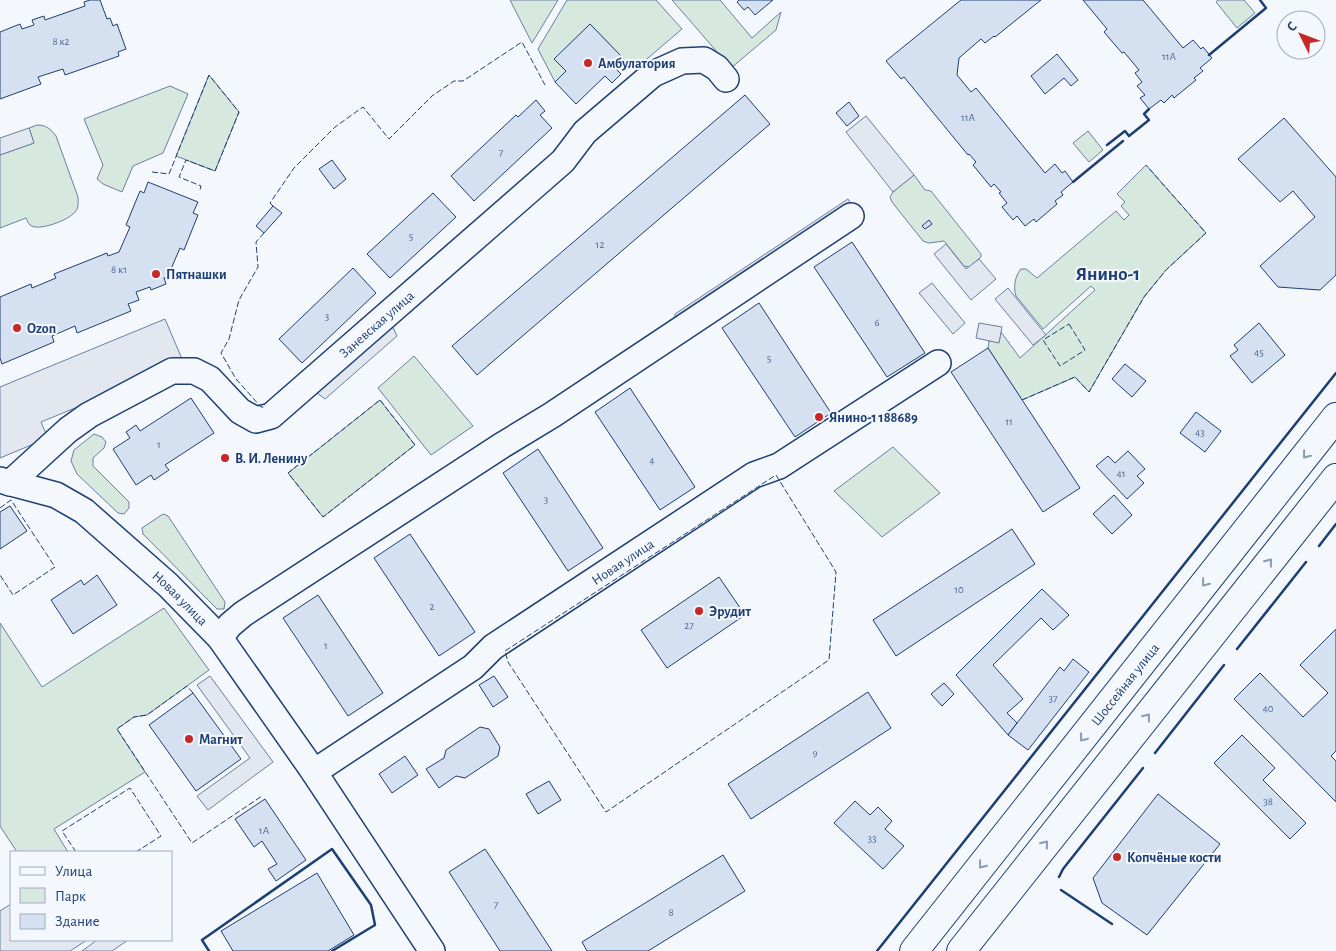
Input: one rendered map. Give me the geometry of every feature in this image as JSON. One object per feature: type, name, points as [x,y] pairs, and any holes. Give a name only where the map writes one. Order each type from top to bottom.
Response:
[{"type":"main road","name":"Шоссейная улица","points":[[914,951],[1336,417]]},
{"type":"main road","points":[[961,951],[1336,478]]},
{"type":"street","name":"Заневская улица","points":[[5,481],[89,415],[172,371],[194,371],[210,379],[240,411],[256,420],[271,416],[564,161],[586,132],[652,74],[682,62],[704,60],[717,68],[726,79]]},
{"type":"street","points":[[220,638],[230,625],[243,614],[560,409],[851,216]]},
{"type":"street","name":"Новая улица","points":[[314,772],[473,667],[493,647],[754,475],[778,466],[938,363]]},
{"type":"street","name":"Новая улица","points":[[5,481],[56,495],[84,511],[168,585],[220,638],[314,772],[432,951]]},
{"type":"green space","points":[[510,0],[558,0],[532,43]]},
{"type":"green space","points":[[567,0],[656,0],[682,29],[634,70],[590,24],[555,59],[566,71],[555,82],[538,49]]},
{"type":"green space","points":[[672,0],[720,0],[752,38],[781,12],[776,30],[731,68]]},
{"type":"green space","points":[[1218,0],[1244,0],[1255,13],[1237,28],[1216,2]]},
{"type":"green space","points":[[209,75],[239,112],[215,171],[176,156]]},
{"type":"green space","points":[[170,86],[188,94],[163,153],[133,166],[122,192],[103,184],[97,179],[103,165],[84,119]]},
{"type":"green space","points":[[37,125],[48,128],[56,136],[78,197],[77,209],[67,218],[46,226],[34,227],[30,225],[26,218],[0,228],[0,155],[34,143],[29,128]]},
{"type":"green space","points":[[1088,131],[1103,150],[1089,162],[1073,143]]},
{"type":"green space","points":[[1146,165],[1206,233],[1166,270],[1144,297],[1089,392],[1075,377],[1022,400],[988,348],[989,341],[999,342],[1001,332],[1020,358],[1095,290],[1091,286],[1043,329],[1016,296],[1015,285],[1017,275],[1021,269],[1026,269],[1037,278],[1116,211],[1124,220],[1129,215],[1121,206],[1125,202],[1117,194]]},
{"type":"green space","points":[[914,175],[925,190],[931,191],[981,254],[981,257],[969,267],[964,266],[944,241],[929,243],[923,241],[892,202],[890,197],[893,192]]},
{"type":"green space","points":[[414,356],[473,426],[431,455],[378,388]]},
{"type":"green space","points":[[380,400],[415,445],[323,517],[288,473]]},
{"type":"green space","points":[[94,434],[102,437],[106,442],[104,448],[93,458],[93,466],[129,502],[129,508],[124,514],[118,513],[77,474],[71,461],[74,450]]},
{"type":"green space","points":[[893,447],[940,493],[882,537],[834,491]]},
{"type":"green space","points":[[163,514],[168,516],[225,602],[224,609],[217,609],[143,534],[142,528]]},
{"type":"green space","points":[[164,608],[209,670],[147,715],[134,717],[117,729],[145,772],[54,829],[67,851],[16,851],[0,826],[0,623],[42,687]]},
{"type":"shaded area","points":[[866,116],[914,175],[893,192],[846,132]]},
{"type":"shaded area","points":[[29,128],[34,143],[0,155],[0,138]]},
{"type":"shaded area","points":[[848,199],[854,209],[675,328],[675,314]]},
{"type":"shaded area","points":[[946,244],[966,269],[979,259],[996,279],[971,300],[934,254]]},
{"type":"shaded area","points":[[932,283],[965,323],[953,334],[919,293]]},
{"type":"shaded area","points":[[1008,288],[1046,335],[1033,345],[995,299]]},
{"type":"shaded area","points":[[165,319],[182,359],[138,382],[41,422],[48,438],[0,458],[0,387]]},
{"type":"shaded area","points":[[390,321],[397,336],[325,399],[312,389]]},
{"type":"shaded area","points":[[979,323],[1002,327],[999,343],[976,338]]},
{"type":"shaded area","points":[[210,676],[273,762],[208,810],[197,796],[250,758],[197,685]]},
{"type":"shaded area","points":[[10,905],[10,941],[85,941],[70,951],[0,951],[0,911]]},
{"type":"shaded area","points":[[96,941],[127,941],[112,951],[82,951]]},
{"type":"building","points":[[100,0],[107,19],[110,18],[113,26],[117,24],[126,49],[118,52],[119,56],[65,75],[63,69],[38,77],[41,84],[0,99],[0,32],[20,24],[22,29],[34,25],[32,20],[44,16],[45,20],[85,6],[84,2]]},
{"type":"building","points":[[739,0],[773,0],[755,15],[748,7],[744,10],[737,2]]},
{"type":"building","points":[[961,0],[1041,0],[995,37],[985,43],[981,39],[959,58],[957,75],[971,92],[976,88],[1045,173],[1055,164],[1062,173],[1065,171],[1073,182],[1061,192],[1063,195],[1055,201],[1057,204],[1036,222],[1034,219],[1025,226],[1017,216],[1013,220],[1002,207],[1007,203],[999,193],[1001,192],[994,184],[991,187],[973,165],[976,162],[968,155],[904,77],[901,79],[886,61]]},
{"type":"building","points":[[1083,0],[1143,0],[1183,48],[1193,40],[1201,49],[1203,47],[1212,58],[1200,68],[1203,71],[1194,78],[1196,80],[1174,98],[1172,95],[1164,103],[1161,100],[1149,109],[1140,98],[1145,95],[1137,86],[1142,82],[1135,73],[1139,70],[1104,32],[1107,29]]},
{"type":"building","name":"Амбулатория","points":[[590,24],[623,58],[614,67],[621,74],[612,83],[605,76],[576,104],[555,82],[566,71],[554,59]]},
{"type":"building","points":[[1057,54],[1078,80],[1071,86],[1064,78],[1045,94],[1031,76]]},
{"type":"building","points":[[745,95],[770,124],[477,375],[452,346]]},
{"type":"building","points":[[536,100],[545,111],[540,115],[552,128],[474,201],[451,176],[516,115],[518,117]]},
{"type":"building","points":[[849,102],[859,116],[847,126],[836,113]]},
{"type":"building","points":[[1284,118],[1336,177],[1336,275],[1320,290],[1278,287],[1260,266],[1315,217],[1293,191],[1280,202],[1238,159]]},
{"type":"building","points":[[332,160],[346,179],[334,189],[319,169]]},
{"type":"building","points":[[148,182],[198,202],[193,213],[198,215],[184,250],[180,248],[168,276],[164,278],[166,284],[151,290],[150,287],[136,292],[139,300],[128,304],[131,311],[77,333],[75,326],[52,336],[54,342],[2,364],[0,358],[0,297],[31,284],[32,288],[56,278],[54,274],[107,253],[108,256],[119,252],[130,227],[126,225],[140,191],[144,193]]},
{"type":"building","points":[[433,193],[456,217],[390,278],[367,254]]},
{"type":"building","points":[[273,206],[282,213],[264,233],[256,226]]},
{"type":"building","points":[[929,220],[932,224],[925,229],[922,226]]},
{"type":"building","points":[[852,242],[925,353],[887,377],[814,267]]},
{"type":"building","points":[[353,268],[376,293],[302,363],[279,339]]},
{"type":"building","points":[[759,303],[831,413],[795,437],[722,328]]},
{"type":"building","points":[[1259,323],[1285,355],[1252,383],[1230,356],[1238,350],[1234,345]]},
{"type":"building","points":[[988,348],[1080,488],[1043,512],[951,372]]},
{"type":"building","points":[[1125,364],[1146,381],[1132,397],[1112,379]]},
{"type":"building","points":[[630,388],[695,487],[660,510],[595,412]]},
{"type":"building","points":[[191,398],[214,433],[165,465],[169,470],[154,480],[151,475],[136,485],[113,449],[130,438],[126,432],[136,425],[140,431]]},
{"type":"building","points":[[1196,412],[1221,431],[1205,452],[1180,433]]},
{"type":"building","points":[[538,449],[603,548],[568,571],[503,473]]},
{"type":"building","points":[[1128,451],[1145,469],[1137,476],[1144,483],[1127,499],[1096,466],[1108,456],[1115,463]]},
{"type":"building","points":[[1114,495],[1132,515],[1112,534],[1093,514]]},
{"type":"building","points":[[10,506],[27,531],[0,549],[0,512]]},
{"type":"building","points":[[1012,529],[1035,564],[896,656],[873,620]]},
{"type":"building","points":[[410,534],[475,632],[439,656],[374,558]]},
{"type":"building","points":[[97,575],[117,605],[73,634],[51,600],[81,580],[84,585]]},
{"type":"building","points":[[719,577],[745,615],[667,668],[641,630]]},
{"type":"building","points":[[1042,589],[1069,615],[1053,630],[1041,618],[993,665],[1023,699],[1007,713],[1017,723],[1008,735],[956,675]]},
{"type":"building","points":[[318,595],[383,693],[348,716],[283,618]]},
{"type":"building","points":[[1336,629],[1336,751],[1331,756],[1336,761],[1336,802],[1234,699],[1260,673],[1303,717],[1328,693],[1300,665]]},
{"type":"building","points":[[1073,659],[1089,672],[1028,750],[1008,735],[1060,667],[1064,671]]},
{"type":"building","points":[[494,676],[508,697],[493,707],[479,685]]},
{"type":"building","points":[[944,683],[954,694],[942,706],[931,694]]},
{"type":"building","points":[[868,692],[891,728],[751,819],[728,784]]},
{"type":"building","points":[[193,693],[241,759],[196,791],[149,725]]},
{"type":"building","points":[[480,727],[489,729],[500,747],[498,756],[465,778],[456,776],[439,788],[426,769],[444,758],[446,750]]},
{"type":"building","points":[[1242,735],[1275,768],[1263,780],[1306,823],[1290,839],[1214,763]]},
{"type":"building","points":[[405,756],[418,775],[392,793],[379,774]]},
{"type":"building","points":[[549,781],[561,800],[538,814],[526,794]]},
{"type":"building","points":[[1158,794],[1220,844],[1147,935],[1102,903],[1093,878]]},
{"type":"building","points":[[265,799],[306,860],[276,881],[268,869],[277,864],[262,841],[254,847],[235,819]]},
{"type":"building","points":[[855,801],[870,815],[878,807],[892,821],[885,829],[904,846],[883,869],[834,823]]},
{"type":"building","points":[[485,849],[552,951],[500,951],[449,872]]},
{"type":"building","points":[[723,855],[745,891],[648,951],[587,951],[582,942]]},
{"type":"building","points":[[317,873],[354,935],[328,951],[233,951],[221,931]]},
{"type":"fence","points":[[273,206],[270,203],[294,168],[335,127],[363,107],[389,139],[432,96],[454,81],[463,81],[522,42],[545,85]]},
{"type":"fence","points":[[152,172],[169,174],[209,75],[239,112],[215,171],[186,160],[179,177],[201,186],[200,190]]},
{"type":"fence","points":[[1022,400],[1075,377],[1089,392],[1144,297],[1166,270],[1206,233],[1146,165]]},
{"type":"fence","points":[[264,233],[256,242],[258,267],[239,300],[229,339],[221,353],[236,379],[261,407],[264,407]]},
{"type":"fence","points":[[1069,324],[1085,350],[1060,366],[1043,340],[1069,324]]},
{"type":"fence","points":[[380,400],[415,445],[323,517],[288,473],[380,400]]},
{"type":"fence","points":[[776,475],[836,572],[829,660],[606,812],[508,662],[505,651],[776,475]]},
{"type":"fence","points":[[0,508],[11,500],[55,567],[13,595],[0,575]]},
{"type":"fence","points":[[193,693],[187,686],[147,715],[134,717],[117,729],[192,843],[262,796]]},
{"type":"fence","points":[[75,851],[62,831],[130,788],[161,836],[138,851]]},
{"type":"wall","points":[[1209,55],[1266,8],[1260,0]]},
{"type":"wall","points":[[1107,145],[1125,131],[1129,136],[1149,120],[1144,114],[1149,109]]},
{"type":"wall","points":[[1073,182],[1123,141]]},
{"type":"wall","points":[[877,951],[1336,373]]},
{"type":"wall","points":[[1319,546],[1336,524]]},
{"type":"wall","points":[[1237,649],[1306,562]]},
{"type":"wall","points":[[1155,753],[1224,665]]},
{"type":"wall","points":[[1059,877],[1063,869],[1143,768]]},
{"type":"wall","points":[[209,951],[202,940],[332,849],[371,905],[375,925],[332,951]]},
{"type":"wall","points":[[1061,890],[1112,924]]},
{"type":"place","name":"Амбулатория","points":[[588,63]]},
{"type":"place","name":"Пятнашки","points":[[156,274]]},
{"type":"place","name":"Ozon","points":[[17,328]]},
{"type":"place","name":"Янино-1 188689","points":[[819,417]]},
{"type":"place","name":"В. И. Ленину","points":[[225,458]]},
{"type":"place","name":"Эрудит","points":[[699,611]]},
{"type":"place","name":"Магнит","points":[[189,739]]},
{"type":"place","name":"Копчёные кости","points":[[1117,857]]},
{"type":"district","name":"Янино-1","points":[[1108,273]]}]
